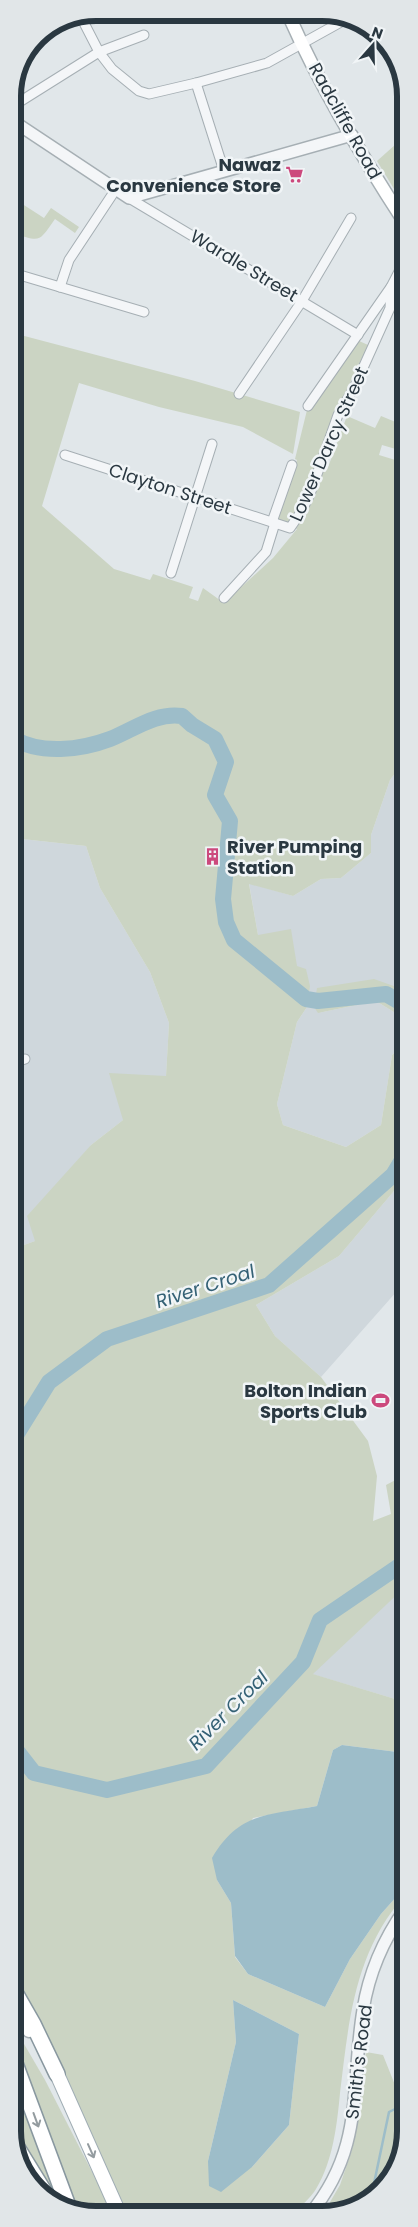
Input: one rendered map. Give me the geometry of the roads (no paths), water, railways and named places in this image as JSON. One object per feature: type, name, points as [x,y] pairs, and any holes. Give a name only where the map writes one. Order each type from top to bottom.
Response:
[{"type":"highway","points":[[21,2003],[57,2074]]},
{"type":"highway","points":[[21,2080],[65,2199]]},
{"type":"main road","name":"Radcliffe Road","points":[[291,21],[302,45],[352,135],[397,210]]},
{"type":"main road","points":[[21,2018],[57,2074],[116,2206]]},
{"type":"street","points":[[84,23],[99,52],[117,73],[144,93],[149,94],[266,63],[339,24]]},
{"type":"street","points":[[21,101],[99,52],[144,35]]},
{"type":"street","points":[[196,83],[224,172]]},
{"type":"street","points":[[21,126],[129,198],[352,135]]},
{"type":"street","points":[[60,287],[69,260],[116,190]]},
{"type":"street","name":"Wardle Street","points":[[129,198],[358,335]]},
{"type":"street","points":[[239,394],[302,301],[351,218]]},
{"type":"street","points":[[21,275],[144,312]]},
{"type":"street","points":[[308,406],[391,287],[397,275]]},
{"type":"street","name":"Lower Darcy Street","points":[[273,522],[288,529],[302,512],[338,415],[354,388],[390,308],[391,287]]},
{"type":"street","points":[[170,573],[212,444]]},
{"type":"street","name":"Clayton Street","points":[[65,455],[273,522]]},
{"type":"street","points":[[224,598],[266,552],[273,522],[292,465]]},
{"type":"street","points":[[21,1059],[25,1058]]},
{"type":"street","name":"Smith's Road","points":[[316,2206],[326,2194],[339,2169],[349,2140],[354,2110],[363,2010],[370,1978],[380,1950],[397,1921]]},
{"type":"water","points":[[342,1745],[397,1752],[397,1896],[381,1914],[350,1959],[325,2007],[248,1974],[235,1956],[231,1903],[217,1880],[212,1858],[222,1843],[244,1824],[270,1814],[317,1806],[333,1750]]},
{"type":"water","points":[[233,2000],[299,2034],[289,2125],[252,2167],[221,2192],[209,2186],[208,2161],[236,2042]]},
{"type":"waterway","name":"River Croal","points":[[21,742],[48,749],[74,748],[99,743],[154,719],[172,715],[182,716],[192,725],[215,739],[226,762],[215,795],[230,821],[223,899],[226,922],[234,940],[306,999],[318,1001],[386,994],[397,1000]]},
{"type":"waterway","name":"River Croal","points":[[21,1427],[49,1382],[107,1339],[269,1285],[393,1175],[397,1168]]},
{"type":"waterway","name":"River Croal","points":[[21,1756],[34,1773],[107,1790],[206,1766],[303,1662],[320,1620],[397,1567]]},
{"type":"waterway","points":[[374,2184],[389,2112],[397,2108]]},
{"type":"place","name":"Nawaz Convenience Store","points":[[295,175]]},
{"type":"place","name":"River Pumping Station","points":[[213,857]]},
{"type":"place","name":"Bolton Indian Sports Club","points":[[381,1401]]}]
